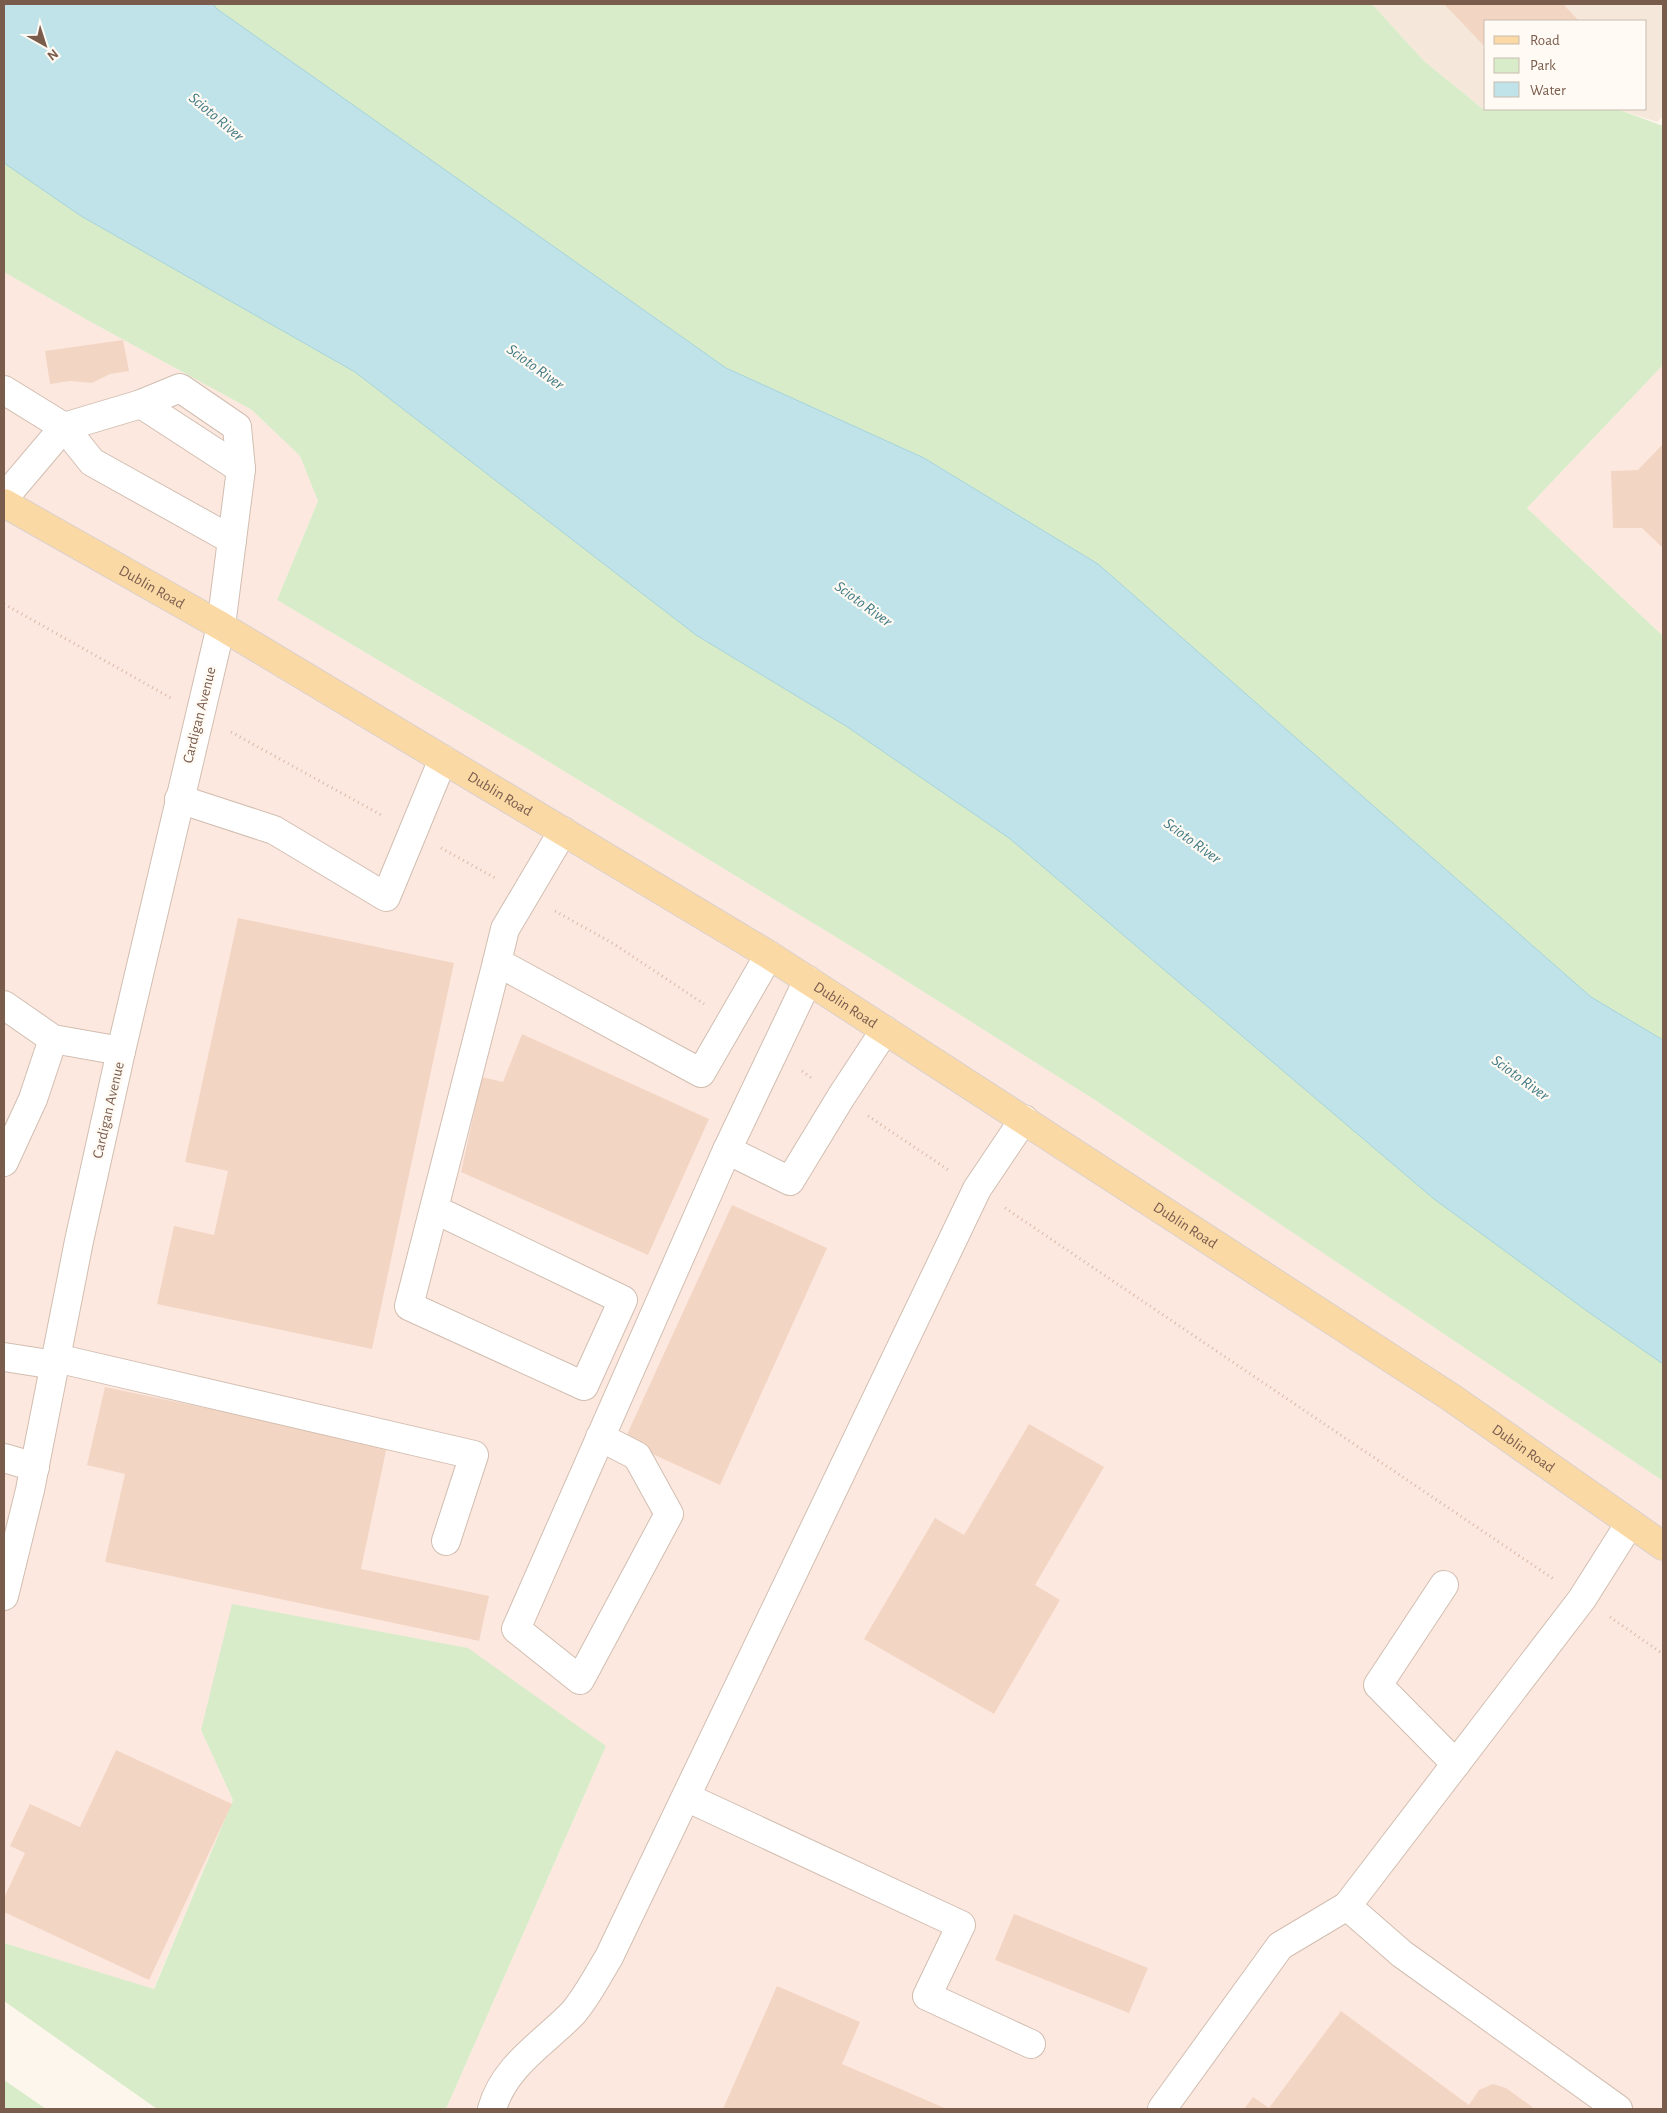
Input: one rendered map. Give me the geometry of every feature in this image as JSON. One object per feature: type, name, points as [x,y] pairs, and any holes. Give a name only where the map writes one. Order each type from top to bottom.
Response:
[{"type":"main road","name":"Dublin Road","points":[[4,503],[221,626],[769,955],[1452,1398],[1663,1546]]},
{"type":"street","points":[[4,390],[64,426],[92,462],[232,540]]},
{"type":"street","name":"Cardigan Avenue","points":[[4,1596],[10,1545],[35,1467],[79,1240],[179,799],[221,626],[241,470],[141,404],[64,426]]},
{"type":"street","points":[[4,498],[64,426]]},
{"type":"street","points":[[179,799],[274,830],[386,897],[443,759]]},
{"type":"street","points":[[434,1209],[623,1300],[584,1386],[409,1306],[505,929],[563,831]]},
{"type":"street","points":[[497,962],[701,1073],[769,955]]},
{"type":"street","points":[[600,1437],[637,1456],[669,1514],[580,1680],[516,1629],[600,1437],[727,1150],[808,980]]},
{"type":"street","points":[[4,1005],[54,1039],[121,1051]]},
{"type":"street","points":[[727,1150],[790,1181],[841,1097],[885,1030]]},
{"type":"street","points":[[4,1162],[33,1099],[54,1039]]},
{"type":"street","points":[[492,2109],[496,2093],[530,2050],[574,2012],[609,1957],[977,1189],[1024,1119]]},
{"type":"street","points":[[4,1357],[55,1362],[474,1455],[446,1541]]},
{"type":"street","points":[[4,1458],[35,1467]]},
{"type":"street","points":[[1162,2109],[1280,1946],[1348,1906],[1582,1599],[1630,1523]]},
{"type":"street","points":[[1444,1585],[1378,1686],[1456,1764]]},
{"type":"street","points":[[686,1797],[961,1925],[927,1996],[1031,2044]]},
{"type":"street","points":[[1348,1906],[1402,1954],[1618,2109]]},
{"type":"shaded area","points":[[1372,4],[1663,4],[1663,116],[1657,122],[1620,110],[1647,110],[1647,20],[1484,20],[1484,109],[1424,61]]},
{"type":"shaded area","points":[[4,272],[252,410],[300,456],[318,501],[277,600],[531,751],[862,953],[1095,1100],[1663,1481],[1663,2109],[446,2109],[606,1746],[201,1730],[233,1800],[153,1990],[4,1943]]},
{"type":"shaded area","points":[[1663,365],[1663,636],[1527,508]]},
{"type":"green space","points":[[213,4],[1372,4],[1424,61],[1484,110],[1620,110],[1663,126],[1663,365],[1527,508],[1663,636],[1663,1040],[1591,997],[1098,564],[924,458],[726,368],[217,9]]},
{"type":"green space","points":[[4,163],[81,216],[355,372],[696,635],[846,726],[1009,838],[1434,1199],[1663,1364],[1663,1481],[1095,1100],[862,953],[531,751],[277,600],[318,501],[300,456],[252,410],[4,272]]},
{"type":"green space","points":[[232,1604],[468,1648],[606,1746],[446,2109],[157,2109],[4,2001],[4,1943],[154,1989],[233,1800],[201,1730]]},
{"type":"green space","points":[[4,2080],[46,2109],[4,2109]]},
{"type":"water","name":"Scioto River","points":[[4,4],[213,4],[217,9],[726,368],[924,458],[1098,564],[1591,997],[1663,1040],[1663,1364],[1434,1199],[1009,838],[846,726],[696,635],[355,372],[81,216],[4,163]]},
{"type":"building","points":[[1444,4],[1563,4],[1578,20],[1484,20],[1484,46]]},
{"type":"building","points":[[123,340],[129,371],[110,374],[92,383],[70,381],[50,384],[45,351]]},
{"type":"building","points":[[1663,444],[1663,548],[1642,528],[1613,528],[1611,471],[1638,470]]},
{"type":"building","points":[[238,918],[454,963],[372,1349],[157,1304],[174,1226],[214,1235],[228,1171],[185,1162]]},
{"type":"building","points":[[522,1034],[709,1119],[648,1255],[461,1172],[482,1077],[503,1082]]},
{"type":"building","points":[[732,1205],[827,1248],[720,1485],[624,1441]]},
{"type":"building","points":[[105,1387],[387,1446],[361,1569],[489,1596],[479,1641],[105,1562],[125,1474],[87,1465]]},
{"type":"building","points":[[1029,1424],[1104,1467],[1035,1585],[1060,1600],[994,1714],[864,1639],[935,1518],[964,1535]]},
{"type":"building","points":[[116,1750],[232,1804],[149,1980],[4,1912],[4,1898],[25,1853],[10,1846],[30,1804],[80,1827]]},
{"type":"building","points":[[1014,1914],[1148,1968],[1129,2013],[995,1960]]},
{"type":"building","points":[[777,1986],[860,2022],[842,2064],[947,2109],[723,2109]]},
{"type":"building","points":[[1341,2011],[1469,2105],[1479,2090],[1493,2084],[1506,2088],[1535,2109],[1244,2109],[1253,2097],[1269,2108]]}]
